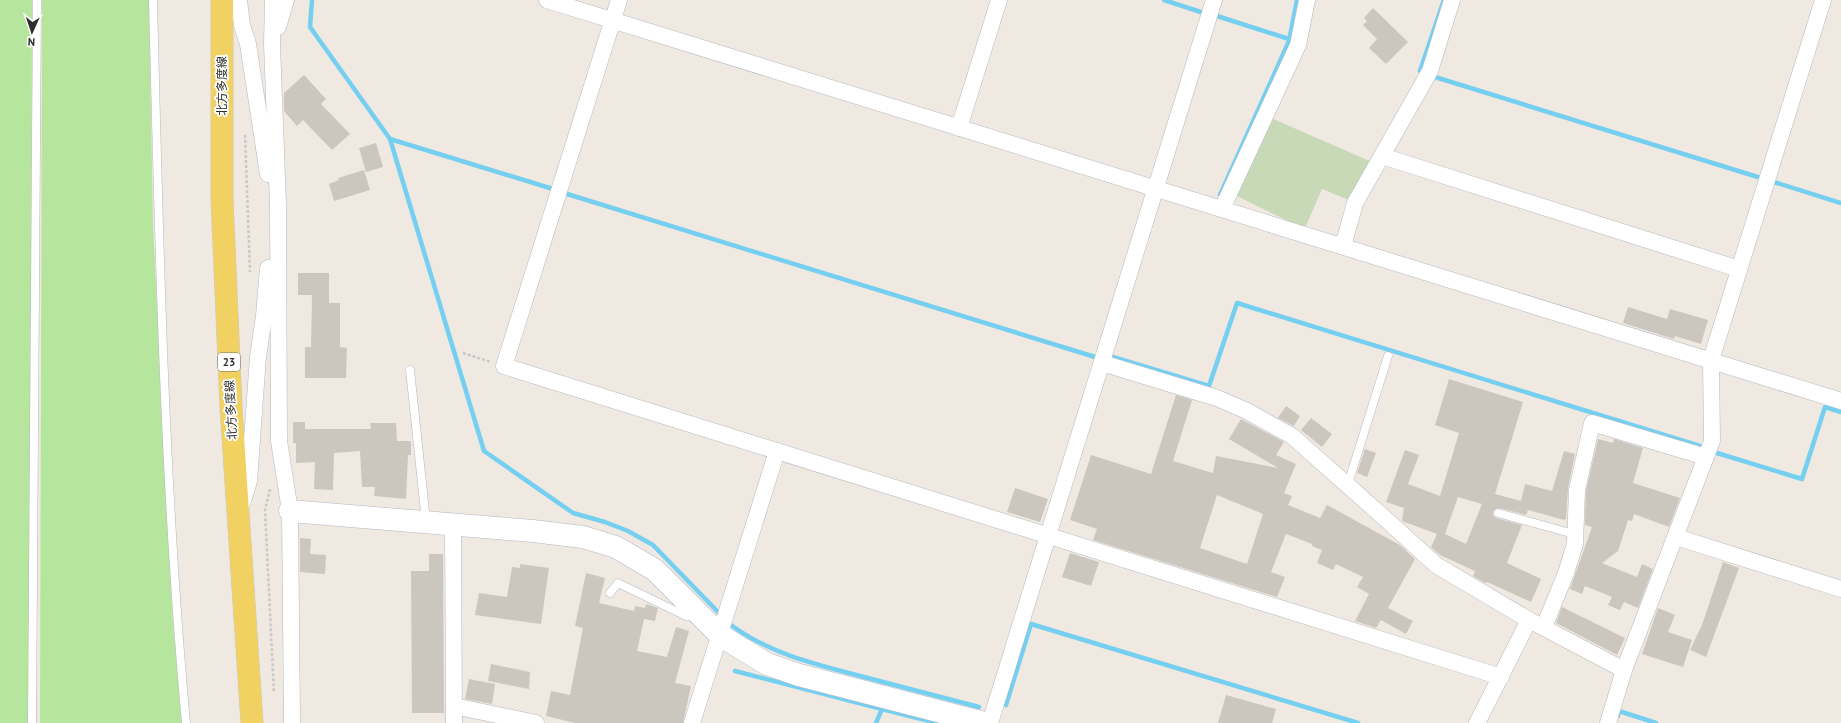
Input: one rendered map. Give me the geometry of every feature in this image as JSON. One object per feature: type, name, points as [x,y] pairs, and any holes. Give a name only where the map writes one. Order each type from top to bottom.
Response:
[{"type":"main road","name":"北方多度線","points":[[222,0],[222,199],[238,519],[252,723]]},
{"type":"street","points":[[238,519],[249,481],[258,357],[264,316],[270,238],[278,205],[268,178],[248,44],[242,25],[239,0]]},
{"type":"street","points":[[273,0],[272,44],[278,205],[279,440],[290,511],[292,723]]},
{"type":"street","points":[[272,44],[286,0]]},
{"type":"street","points":[[547,0],[1841,401]]},
{"type":"street","points":[[619,0],[504,366],[1501,678]]},
{"type":"street","points":[[959,128],[999,0]]},
{"type":"street","points":[[990,723],[1214,0]]},
{"type":"street","points":[[1222,209],[1298,45],[1307,0]]},
{"type":"street","points":[[1342,246],[1355,203],[1430,72],[1452,0]]},
{"type":"street","points":[[1608,723],[1624,670],[1712,441],[1711,360],[1824,0]]},
{"type":"street","points":[[1382,156],[1739,269]]},
{"type":"street","points":[[1102,363],[1217,398],[1247,411],[1292,436],[1348,484],[1436,565],[1529,620],[1624,670]]},
{"type":"street","points":[[1544,627],[1566,573],[1574,544],[1577,490],[1592,423],[1706,457]]},
{"type":"street","points":[[692,723],[721,636],[777,451]]},
{"type":"street","points":[[290,511],[533,531],[576,536],[616,547],[655,570],[698,615],[721,636],[767,664],[799,676],[984,723]]},
{"type":"street","points":[[453,524],[454,723]]},
{"type":"street","points":[[1676,537],[1841,590]]},
{"type":"street","points":[[1477,723],[1529,620]]},
{"type":"street","points":[[454,706],[536,723]]},
{"type":"lane","points":[[32,723],[36,0]]},
{"type":"lane","points":[[153,0],[158,222],[175,601],[186,723]]},
{"type":"lane","points":[[1348,484],[1388,356]]},
{"type":"lane","points":[[410,370],[426,522]]},
{"type":"lane","points":[[1498,513],[1574,534]]},
{"type":"lane","points":[[610,593],[618,583],[686,616],[698,615]]},
{"type":"path","points":[[463,353],[504,366]]},
{"type":"green space","points":[[0,0],[32,0],[30,723],[0,723]]},
{"type":"green space","points":[[42,0],[149,0],[153,225],[172,609],[182,723],[40,723]]},
{"type":"green space","points":[[1269,117],[1374,163],[1351,201],[1322,189],[1305,228],[1235,195]]},
{"type":"building","points":[[1373,8],[1408,42],[1386,64],[1369,48],[1377,39],[1363,25],[1367,21],[1364,18]]},
{"type":"building","points":[[304,75],[326,99],[321,104],[350,134],[332,150],[303,120],[297,126],[284,111],[284,93]]},
{"type":"building","points":[[376,143],[383,167],[366,172],[359,148]]},
{"type":"building","points":[[364,170],[370,190],[334,201],[329,184],[339,180],[338,178]]},
{"type":"building","points":[[298,273],[329,273],[329,303],[340,303],[340,347],[347,348],[346,378],[305,378],[305,347],[311,347],[312,295],[298,295]]},
{"type":"building","points":[[1628,307],[1667,319],[1670,309],[1708,320],[1701,344],[1675,336],[1674,339],[1623,323]]},
{"type":"building","points":[[1449,379],[1523,402],[1495,494],[1521,501],[1525,484],[1552,491],[1564,451],[1575,454],[1568,488],[1566,519],[1564,520],[1528,510],[1526,515],[1499,508],[1493,511],[1493,515],[1496,518],[1522,525],[1507,563],[1541,579],[1531,602],[1487,582],[1485,583],[1473,576],[1475,571],[1440,555],[1431,547],[1437,534],[1402,521],[1404,508],[1386,502],[1405,450],[1419,455],[1408,484],[1440,496],[1459,433],[1435,425]],"holes":[[[1458,497],[1482,504],[1466,544],[1445,534]]]},
{"type":"building","points":[[1176,395],[1192,400],[1173,461],[1213,473],[1216,456],[1278,468],[1229,439],[1241,419],[1284,442],[1276,455],[1296,464],[1284,493],[1292,496],[1288,505],[1320,518],[1327,505],[1400,545],[1415,559],[1388,608],[1413,621],[1406,634],[1381,620],[1376,628],[1355,621],[1369,594],[1357,587],[1363,577],[1336,564],[1333,570],[1317,563],[1322,550],[1312,546],[1312,544],[1286,534],[1271,572],[1285,577],[1277,597],[1093,540],[1097,529],[1070,520],[1091,455],[1151,474]],"holes":[[[1217,495],[1263,514],[1247,564],[1200,548]]]},
{"type":"building","points":[[1286,406],[1300,416],[1294,426],[1278,418]]},
{"type":"building","points":[[1311,418],[1332,434],[1322,447],[1301,430]]},
{"type":"building","points":[[293,422],[305,422],[305,429],[371,429],[370,423],[396,423],[397,441],[411,441],[411,455],[408,455],[406,499],[374,496],[375,487],[362,487],[360,451],[334,453],[333,490],[314,489],[315,462],[296,463],[296,443],[293,443]]},
{"type":"building","points":[[1598,439],[1613,443],[1614,439],[1643,448],[1633,483],[1680,498],[1669,527],[1634,514],[1632,521],[1628,520],[1618,551],[1602,563],[1637,577],[1642,564],[1653,569],[1638,608],[1624,602],[1620,610],[1608,605],[1612,597],[1585,586],[1582,594],[1570,589],[1592,527],[1585,525],[1586,491]]},
{"type":"building","points":[[1365,449],[1376,453],[1367,477],[1357,473]]},
{"type":"building","points":[[1015,488],[1048,499],[1040,522],[1007,512]]},
{"type":"building","points":[[300,538],[311,539],[310,554],[326,555],[325,574],[300,572]]},
{"type":"building","points":[[1070,553],[1099,562],[1091,586],[1062,577]]},
{"type":"building","points":[[429,554],[443,554],[444,713],[412,713],[411,571],[429,571]]},
{"type":"building","points":[[1723,562],[1739,568],[1706,657],[1690,650],[1702,625]]},
{"type":"building","points":[[520,564],[549,568],[541,624],[475,615],[479,593],[507,597],[512,567],[520,568]]},
{"type":"building","points":[[586,573],[605,578],[599,603],[634,611],[635,606],[645,608],[646,604],[658,608],[655,621],[644,619],[637,651],[667,657],[676,627],[689,631],[675,683],[691,686],[683,723],[575,723],[546,716],[551,691],[570,695],[583,628],[575,626]]},
{"type":"building","points":[[1562,607],[1625,638],[1617,655],[1556,623]]},
{"type":"building","points":[[1658,608],[1675,615],[1668,632],[1692,640],[1683,667],[1642,654]]},
{"type":"building","points":[[491,664],[530,672],[529,689],[488,681]]},
{"type":"building","points":[[469,679],[495,684],[492,704],[465,699]]},
{"type":"building","points":[[1226,695],[1276,709],[1272,723],[1218,723]]},
{"type":"waterway","points":[[312,0],[310,27],[390,139],[484,451],[573,513],[605,522],[628,531],[653,545],[721,615]]},
{"type":"waterway","points":[[1164,0],[1204,13]]},
{"type":"waterway","points":[[1220,195],[1289,41],[1297,0]]},
{"type":"waterway","points":[[1424,74],[1420,71],[1444,0]]},
{"type":"waterway","points":[[1217,16],[1289,39]]},
{"type":"waterway","points":[[1435,77],[1761,178]]},
{"type":"waterway","points":[[390,139],[553,189]]},
{"type":"waterway","points":[[1774,182],[1841,203]]},
{"type":"waterway","points":[[564,193],[1095,357]]},
{"type":"waterway","points":[[1113,357],[1209,386],[1237,303],[1700,446]]},
{"type":"waterway","points":[[1717,453],[1802,479],[1825,407],[1841,412]]},
{"type":"waterway","points":[[1006,705],[1031,624],[1358,723]]},
{"type":"waterway","points":[[731,625],[762,644],[812,663],[979,707]]},
{"type":"waterway","points":[[735,671],[882,709]]},
{"type":"waterway","points":[[876,723],[882,709],[937,723]]},
{"type":"waterway","points":[[1618,716],[1619,711],[1656,723]]}]
